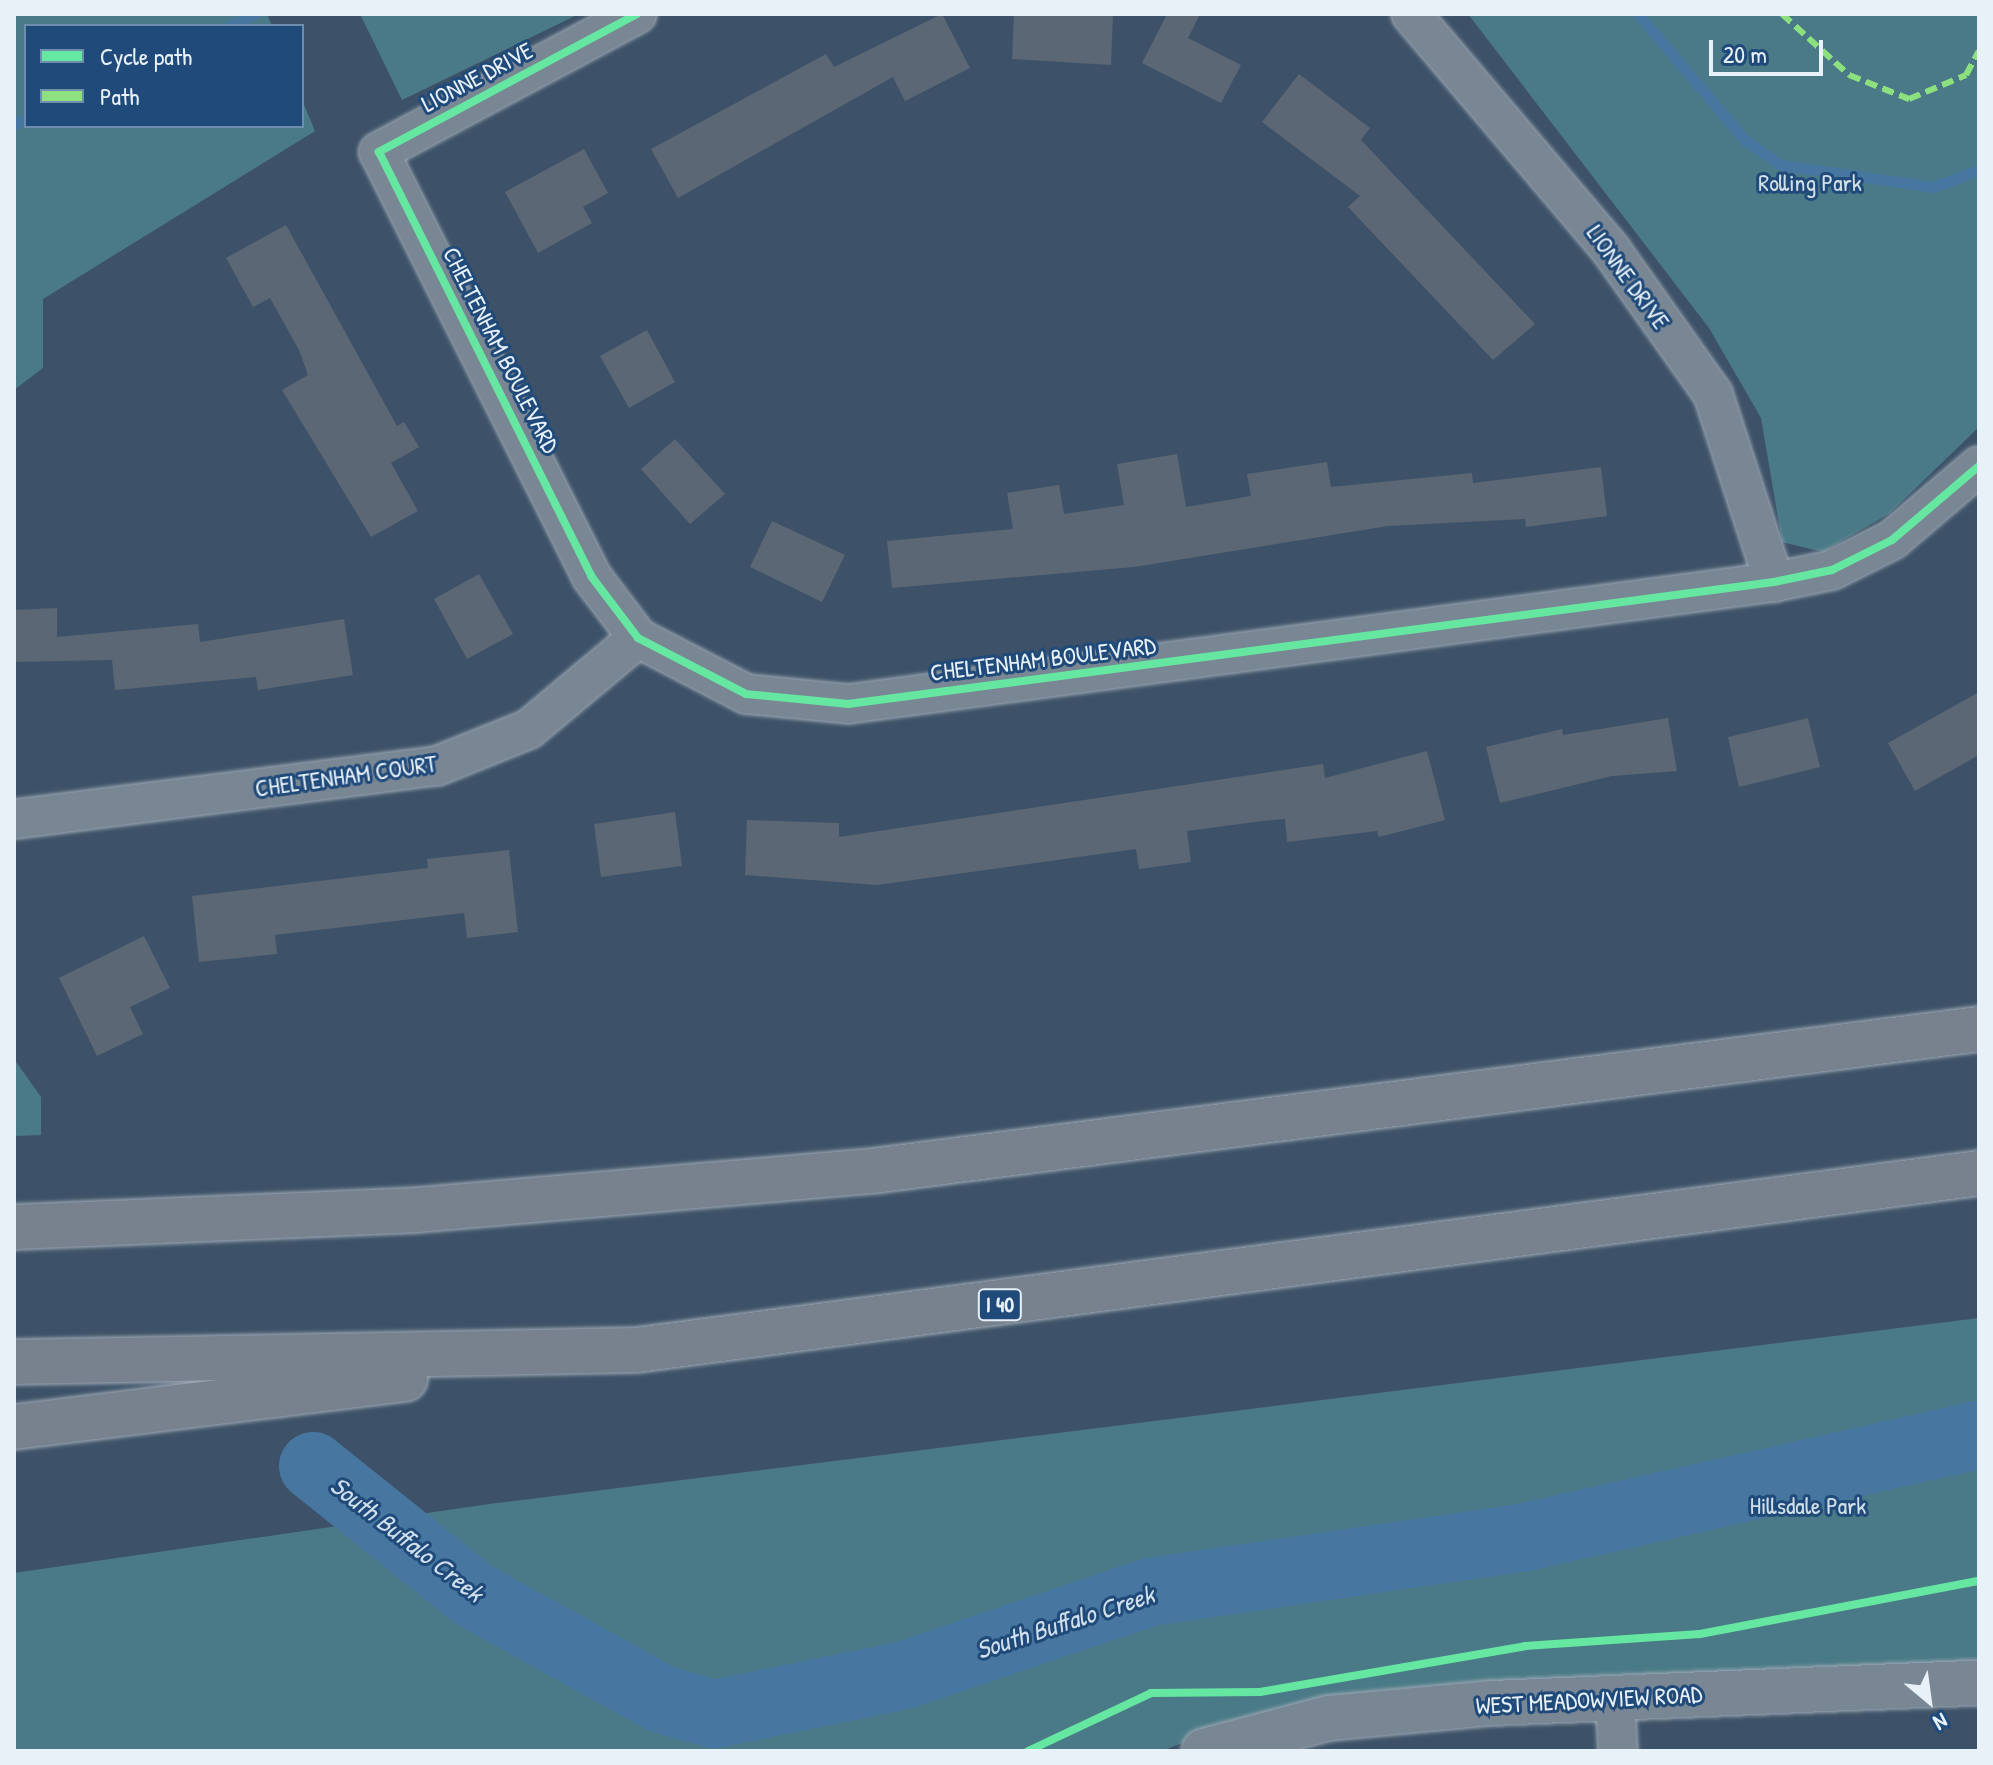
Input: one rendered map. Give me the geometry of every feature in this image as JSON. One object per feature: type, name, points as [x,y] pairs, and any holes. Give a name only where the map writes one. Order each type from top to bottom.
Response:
[{"type":"highway","points":[[14,1227],[417,1210],[880,1170],[1979,1029]]},
{"type":"highway","name":"I 40","points":[[14,1362],[637,1350],[1979,1173]]},
{"type":"highway","points":[[14,1427],[637,1350]]},
{"type":"street","name":"LIONNE DRIVE","points":[[379,152],[637,14]]},
{"type":"street","name":"LIONNE DRIVE","points":[[1411,14],[1611,250],[1713,394],[1774,582]]},
{"type":"street","name":"CHELTENHAM BOULEVARD","points":[[379,152],[591,576],[638,638],[746,694],[848,704],[1774,582],[1832,570],[1892,540],[1979,466]]},
{"type":"street","name":"CHELTENHAM COURT","points":[[16,819],[437,766],[529,729],[638,638]]},
{"type":"street","name":"WEST MEADOWVIEW ROAD","points":[[1204,1751],[1329,1718],[1615,1698],[1979,1683]]},
{"type":"street","points":[[1615,1698],[1618,1751]]},
{"type":"green space","points":[[14,14],[267,14],[271,24],[24,24],[24,128],[304,128],[304,105],[315,131],[43,299],[43,368],[14,390]]},
{"type":"green space","points":[[360,14],[579,14],[402,100]]},
{"type":"green space","name":"Rolling Park","points":[[1468,14],[1979,14],[1979,427],[1890,513],[1823,552],[1782,542],[1761,418],[1709,328]]},
{"type":"green space","points":[[14,1059],[41,1097],[41,1135],[14,1136]]},
{"type":"green space","name":"Hillsdale Park","points":[[1979,1318],[1979,1664],[1245,1720],[1161,1751],[14,1751],[14,1573],[489,1504]]},
{"type":"building","points":[[942,14],[970,68],[905,101],[893,77],[678,198],[651,149],[826,54],[834,67]]},
{"type":"building","points":[[1014,14],[1113,14],[1111,65],[1012,59]]},
{"type":"building","points":[[1167,14],[1200,14],[1188,38],[1241,65],[1221,103],[1142,63]]},
{"type":"building","points":[[1299,74],[1370,128],[1361,140],[1535,324],[1493,360],[1348,207],[1360,196],[1262,122]]},
{"type":"building","points":[[584,149],[608,193],[583,207],[592,223],[538,253],[505,192]]},
{"type":"building","points":[[286,225],[397,426],[404,422],[419,447],[391,463],[418,511],[371,537],[282,390],[308,375],[299,350],[270,298],[253,307],[226,258]]},
{"type":"building","points":[[647,330],[675,382],[629,408],[600,356]]},
{"type":"building","points":[[675,439],[725,494],[690,524],[641,469]]},
{"type":"building","points":[[1177,454],[1186,507],[1251,496],[1247,474],[1327,462],[1331,487],[1472,473],[1473,483],[1601,467],[1607,516],[1526,527],[1525,519],[1388,526],[1134,567],[892,588],[887,541],[1013,529],[1007,493],[1059,485],[1064,514],[1124,505],[1117,464]]},
{"type":"building","points":[[772,521],[845,555],[822,602],[750,567]]},
{"type":"building","points":[[479,574],[513,634],[467,659],[434,599]]},
{"type":"building","points":[[57,608],[57,637],[198,624],[200,642],[344,619],[353,675],[258,690],[256,677],[115,690],[112,660],[14,662],[14,610]]},
{"type":"building","points":[[1979,692],[1979,755],[1915,791],[1888,743]]},
{"type":"building","points":[[1668,718],[1677,771],[1612,776],[1500,803],[1486,747],[1562,729],[1563,735]]},
{"type":"building","points":[[1808,718],[1820,767],[1739,787],[1728,737]]},
{"type":"building","points":[[1427,751],[1445,820],[1379,837],[1377,831],[1287,842],[1285,819],[1187,831],[1191,862],[1139,869],[1136,849],[877,885],[745,875],[747,820],[839,823],[839,837],[1323,764],[1325,778]]},
{"type":"building","points":[[675,812],[682,866],[601,877],[594,824]]},
{"type":"building","points":[[509,850],[518,932],[467,938],[464,913],[275,935],[277,954],[199,962],[192,896],[428,868],[427,859]]},
{"type":"building","points":[[144,936],[170,988],[130,1007],[143,1034],[97,1056],[59,978]]},
{"type":"waterway","points":[[233,24],[254,14]]},
{"type":"waterway","points":[[1638,14],[1745,140],[1781,165],[1933,187],[1979,170]]},
{"type":"waterway","points":[[14,124],[24,120]]},
{"type":"waterway","name":"South Buffalo Creek","points":[[313,1466],[474,1595],[662,1699],[714,1714],[901,1676],[1150,1592],[1525,1537],[1979,1435]]},
{"type":"marked path","points":[[1782,14],[1849,75],[1909,99],[1966,75],[1979,51]]},
{"type":"cycle path","points":[[637,14],[379,152],[591,576],[638,638],[746,694],[848,704],[1774,582],[1832,570],[1892,540],[1979,466]]},
{"type":"cycle path","points":[[1028,1751],[1151,1693],[1260,1692],[1525,1646],[1700,1634],[1979,1581]]}]
